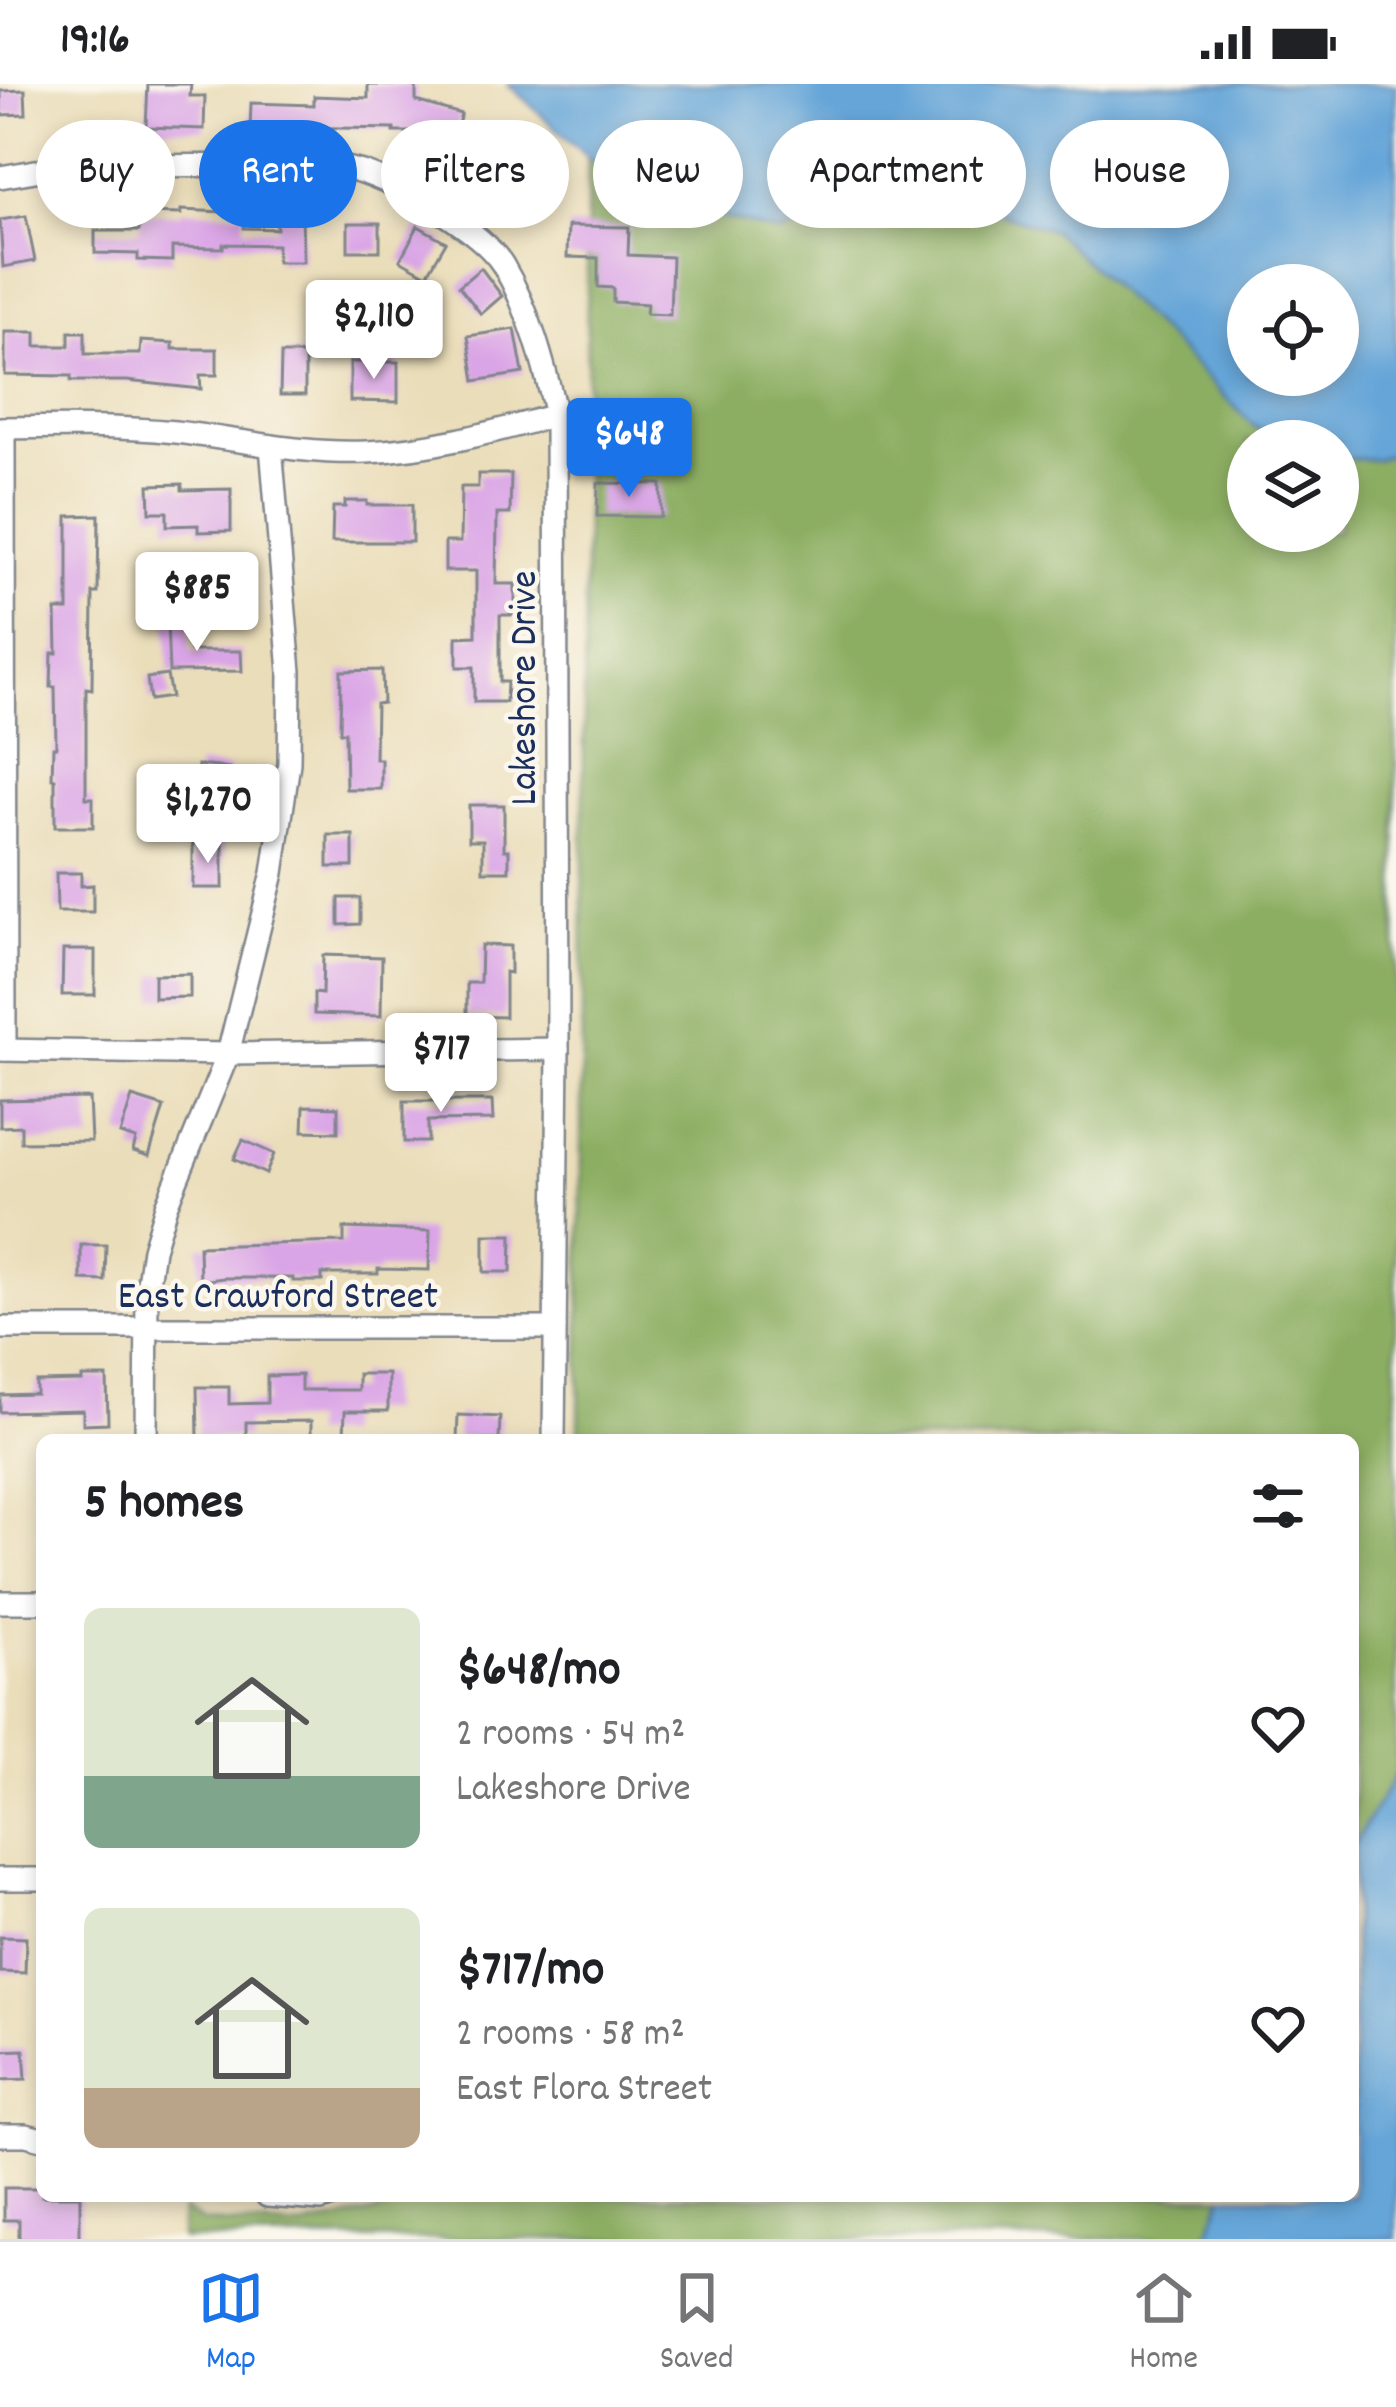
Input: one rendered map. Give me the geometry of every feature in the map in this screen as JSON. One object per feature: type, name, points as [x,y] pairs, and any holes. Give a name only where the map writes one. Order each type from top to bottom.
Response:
[{"type":"street","name":"Lakeshore Drive","points":[[0,177],[64,166],[328,165],[365,173],[465,226],[501,262],[542,354],[556,415],[554,1434]]},
{"type":"street","points":[[556,415],[456,442],[364,452],[97,427],[2,428],[2,1050],[228,1054],[558,1049]]},
{"type":"street","points":[[146,1434],[147,1290],[159,1227],[228,1054],[273,873],[290,763],[290,672],[271,446]]},
{"type":"street","name":"East Crawford Street","points":[[0,1328],[556,1328]]},
{"type":"street","points":[[0,1602],[36,1602]]},
{"type":"street","points":[[0,1879],[36,1879]]},
{"type":"street","points":[[0,2135],[36,2138]]},
{"type":"green space","points":[[588,158],[593,160],[593,228],[743,228],[743,223],[779,233],[794,228],[1026,228],[1026,222],[1054,231],[1248,420],[1227,420],[1227,552],[1359,552],[1359,459],[1396,453],[1396,1774],[1359,1836],[1359,1434],[579,1434]]},
{"type":"green space","points":[[402,2202],[1221,2202],[1206,2239],[181,2239],[182,2210],[204,2222],[301,2228]]},
{"type":"water","points":[[508,84],[1396,84],[1396,453],[1359,459],[1359,420],[1248,420],[1054,231],[1026,222],[1026,120],[767,120],[767,228],[794,228],[779,233],[743,223],[743,120],[593,120],[593,160],[569,140],[569,120],[547,120]]},
{"type":"water","points":[[1396,1774],[1396,2239],[1206,2239],[1221,2202],[1359,2202],[1359,1836]]},
{"type":"building","points":[[148,84],[191,84],[190,96],[205,96],[199,129],[175,128],[175,120],[146,120]]},
{"type":"building","points":[[368,85],[416,85],[416,101],[461,114],[459,120],[381,120],[381,129],[357,128],[357,120],[250,120],[251,103],[314,105],[314,96],[368,98]]},
{"type":"building","points":[[25,90],[26,114],[1,115],[1,91]]},
{"type":"building","points":[[181,210],[199,211],[199,228],[302,228],[303,262],[277,262],[277,245],[172,247],[172,261],[95,253],[95,231],[175,228],[175,214]]},
{"type":"building","points":[[26,216],[35,261],[3,267],[0,220]]},
{"type":"building","points":[[380,223],[380,251],[348,251],[348,228]]},
{"type":"building","points":[[569,226],[629,228],[628,255],[672,257],[670,315],[646,314],[647,304],[613,302],[613,288],[598,287],[598,258],[567,257]]},
{"type":"building","points":[[417,228],[446,242],[427,275],[400,260]]},
{"type":"building","points":[[481,268],[502,296],[481,314],[459,286]]},
{"type":"building","points":[[515,329],[523,373],[475,381],[468,336]]},
{"type":"building","points":[[5,332],[36,332],[36,346],[69,346],[69,332],[85,332],[85,354],[140,354],[141,341],[173,343],[173,349],[217,349],[217,375],[200,375],[201,389],[71,381],[71,376],[5,375]]},
{"type":"building","points":[[281,354],[305,354],[305,395],[280,395]]},
{"type":"building","points":[[350,362],[398,362],[398,402],[350,401]]},
{"type":"building","points":[[616,408],[644,408],[644,421],[671,421],[671,448],[617,448]]},
{"type":"building","points":[[478,474],[511,474],[510,514],[497,514],[496,584],[515,584],[515,615],[500,615],[500,682],[507,682],[506,702],[474,702],[474,667],[457,667],[457,637],[476,636],[476,571],[445,571],[445,542],[460,542],[461,487],[478,487]]},
{"type":"building","points":[[598,483],[661,484],[661,517],[597,516]]},
{"type":"building","points":[[182,484],[182,490],[231,489],[231,531],[167,526],[167,512],[150,512],[149,485]]},
{"type":"building","points":[[345,501],[412,505],[412,542],[332,542],[333,507],[345,507]]},
{"type":"building","points":[[99,515],[92,689],[86,688],[86,798],[93,798],[93,827],[55,827],[52,653],[57,653],[56,610],[68,610],[68,516]]},
{"type":"building","points":[[189,621],[190,651],[241,651],[242,671],[169,672],[167,622]]},
{"type":"building","points":[[382,670],[375,759],[381,759],[381,789],[346,789],[341,671]]},
{"type":"building","points":[[167,675],[171,697],[150,700],[147,678]]},
{"type":"building","points":[[198,765],[229,768],[225,807],[194,804]]},
{"type":"building","points":[[469,805],[504,805],[509,871],[483,871],[483,840],[469,840]]},
{"type":"building","points":[[328,835],[353,835],[353,867],[328,867]]},
{"type":"building","points":[[193,843],[223,843],[223,888],[193,888]]},
{"type":"building","points":[[56,873],[81,873],[81,886],[93,885],[93,912],[57,912]]},
{"type":"building","points":[[339,898],[360,898],[360,924],[339,925]]},
{"type":"building","points":[[481,945],[510,946],[505,1017],[467,1016],[467,983],[480,983]]},
{"type":"building","points":[[63,950],[95,950],[95,995],[62,995]]},
{"type":"building","points":[[323,955],[382,957],[381,1016],[314,1014],[314,993],[322,994]]},
{"type":"building","points":[[190,974],[190,997],[154,998],[154,975]]},
{"type":"building","points":[[132,1097],[164,1107],[149,1156],[133,1151],[136,1139],[120,1134]]},
{"type":"building","points":[[89,1098],[91,1141],[21,1142],[21,1126],[0,1127],[0,1100]]},
{"type":"building","points":[[404,1101],[492,1101],[493,1120],[428,1121],[428,1142],[404,1142]]},
{"type":"building","points":[[304,1106],[338,1107],[338,1132],[303,1131]]},
{"type":"building","points":[[243,1140],[274,1154],[266,1174],[234,1159]]},
{"type":"building","points":[[344,1228],[430,1231],[429,1270],[322,1274],[322,1281],[200,1281],[199,1246],[344,1242]]},
{"type":"building","points":[[484,1235],[512,1235],[511,1272],[484,1272]]},
{"type":"building","points":[[81,1245],[106,1245],[105,1281],[81,1280]]},
{"type":"building","points":[[358,1374],[388,1374],[388,1411],[345,1411],[344,1434],[311,1434],[311,1421],[246,1422],[246,1434],[198,1434],[197,1387],[229,1387],[229,1404],[267,1403],[267,1376],[301,1375],[301,1390],[358,1390]]},
{"type":"building","points":[[82,1377],[107,1377],[108,1423],[83,1424],[83,1410],[0,1412],[0,1395],[36,1394],[36,1382],[82,1381]]},
{"type":"building","points":[[458,1415],[500,1417],[499,1434],[457,1434]]},
{"type":"building","points":[[0,1937],[26,1938],[25,1973],[0,1972]]},
{"type":"building","points":[[24,2050],[26,2079],[0,2080],[0,2051]]},
{"type":"building","points":[[4,2188],[36,2188],[36,2202],[80,2202],[80,2239],[19,2239],[19,2220],[4,2220]]}]
